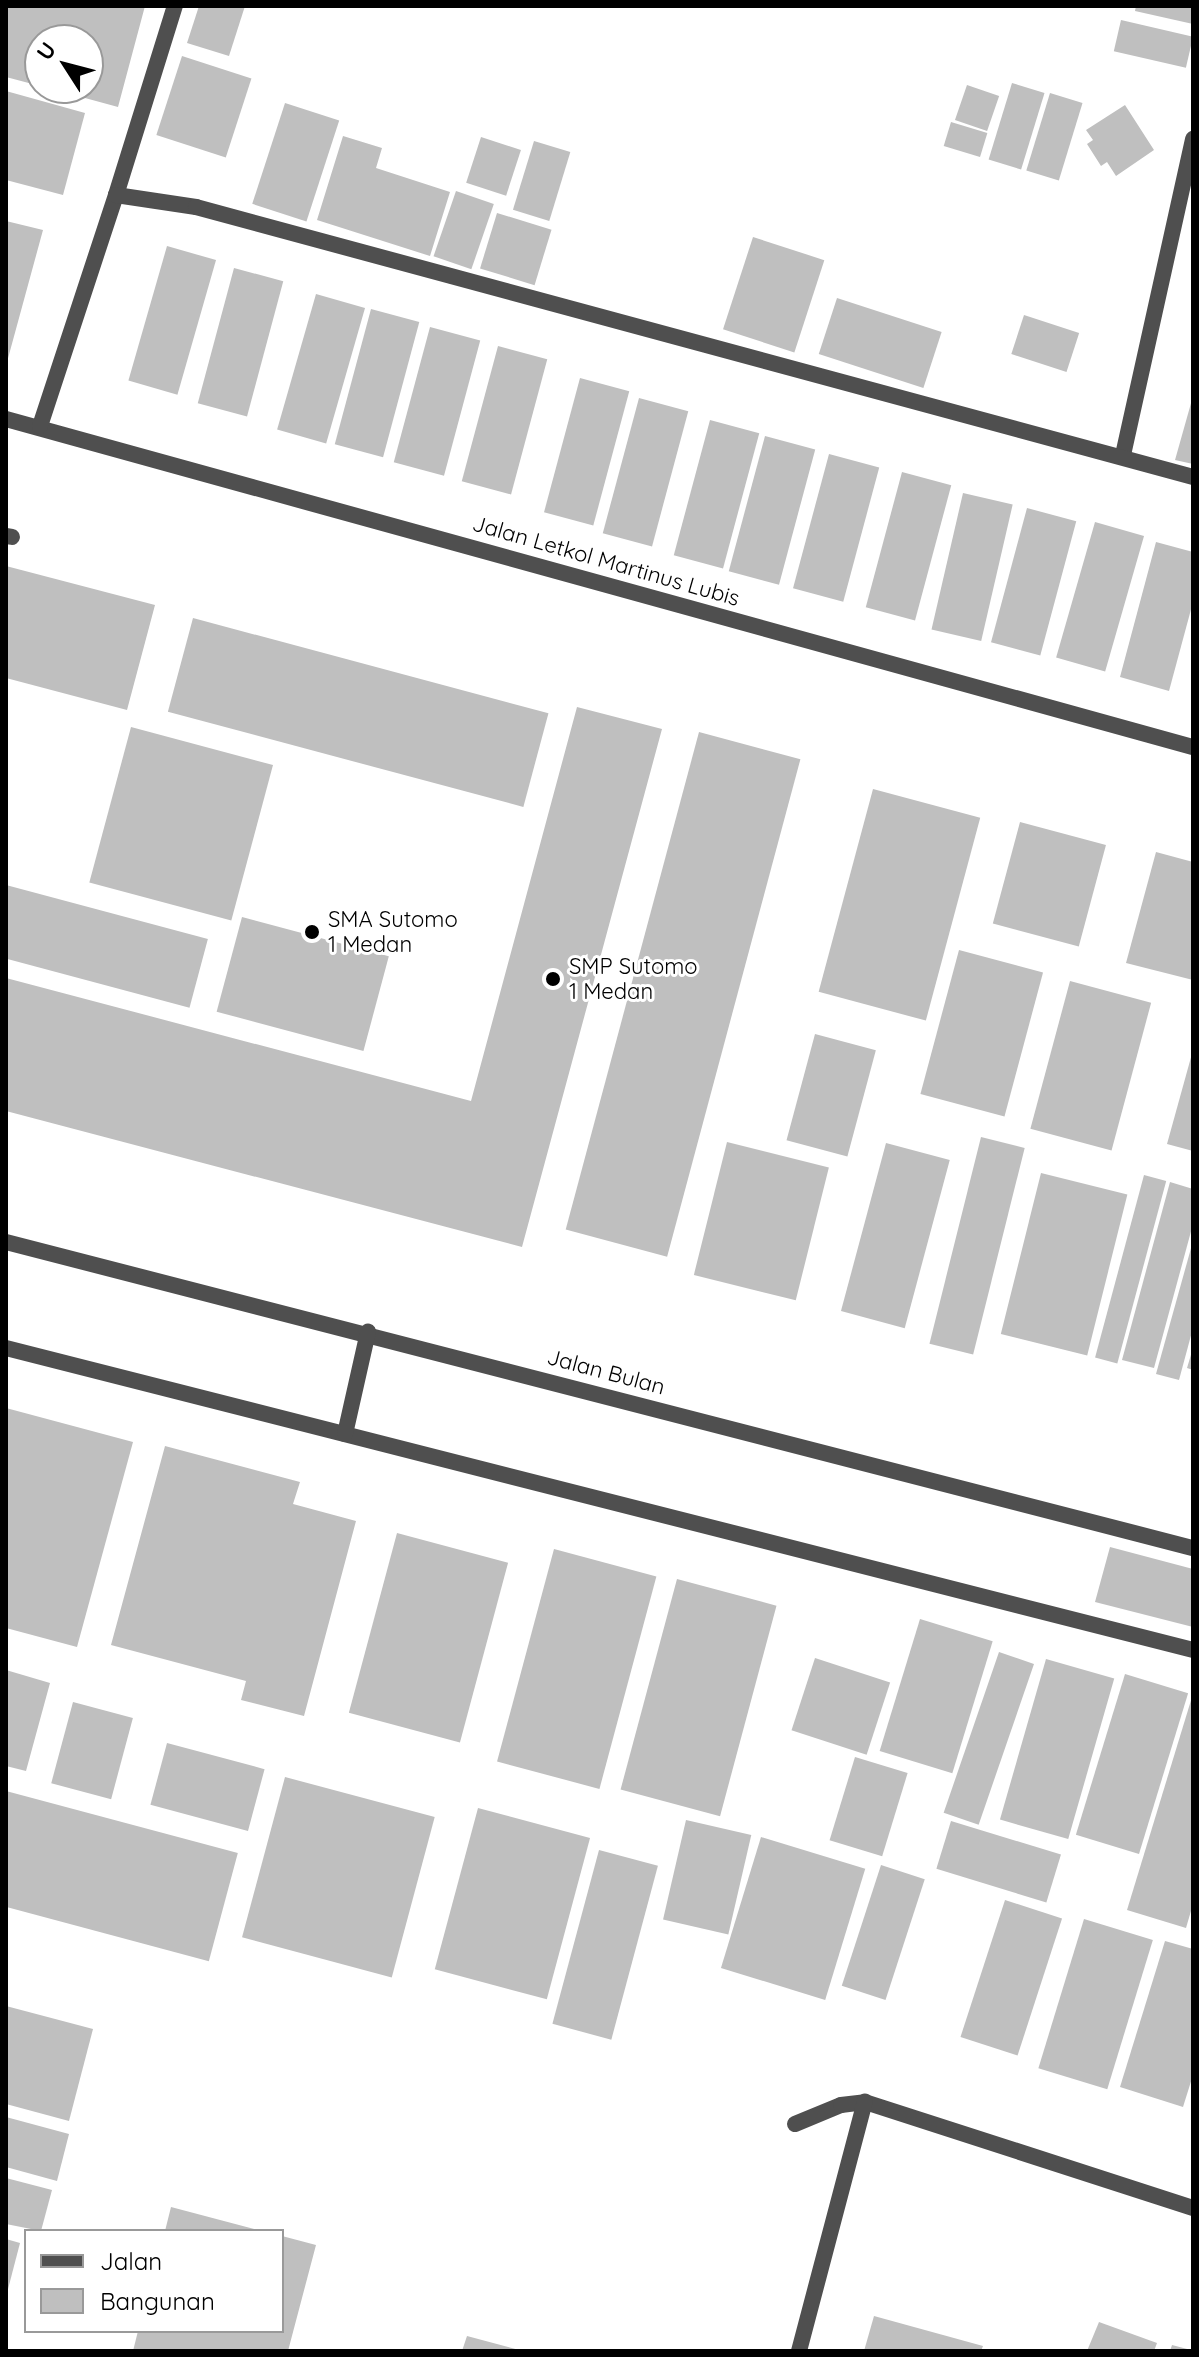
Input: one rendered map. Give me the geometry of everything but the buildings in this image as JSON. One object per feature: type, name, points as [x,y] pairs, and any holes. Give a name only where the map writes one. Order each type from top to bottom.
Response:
[{"type":"street","points":[[40,426],[175,6]]},
{"type":"street","points":[[1123,455],[1193,139]]},
{"type":"street","points":[[116,195],[196,207],[1123,455],[1193,477]]},
{"type":"street","name":"Jalan Letkol Martinus Lubis","points":[[6,419],[1193,747]]},
{"type":"street","name":"Jalan Bulan","points":[[6,1242],[368,1332],[1193,1548]]},
{"type":"street","points":[[345,1434],[368,1332]]},
{"type":"street","points":[[6,1348],[1193,1650]]},
{"type":"street","points":[[795,2124],[841,2105],[865,2102],[1193,2208]]},
{"type":"street","points":[[799,2351],[865,2102]]},
{"type":"place","name":"SMA Sutomo 1 Medan","points":[[312,932]]},
{"type":"place","name":"SMP Sutomo 1 Medan","points":[[553,979]]}]
